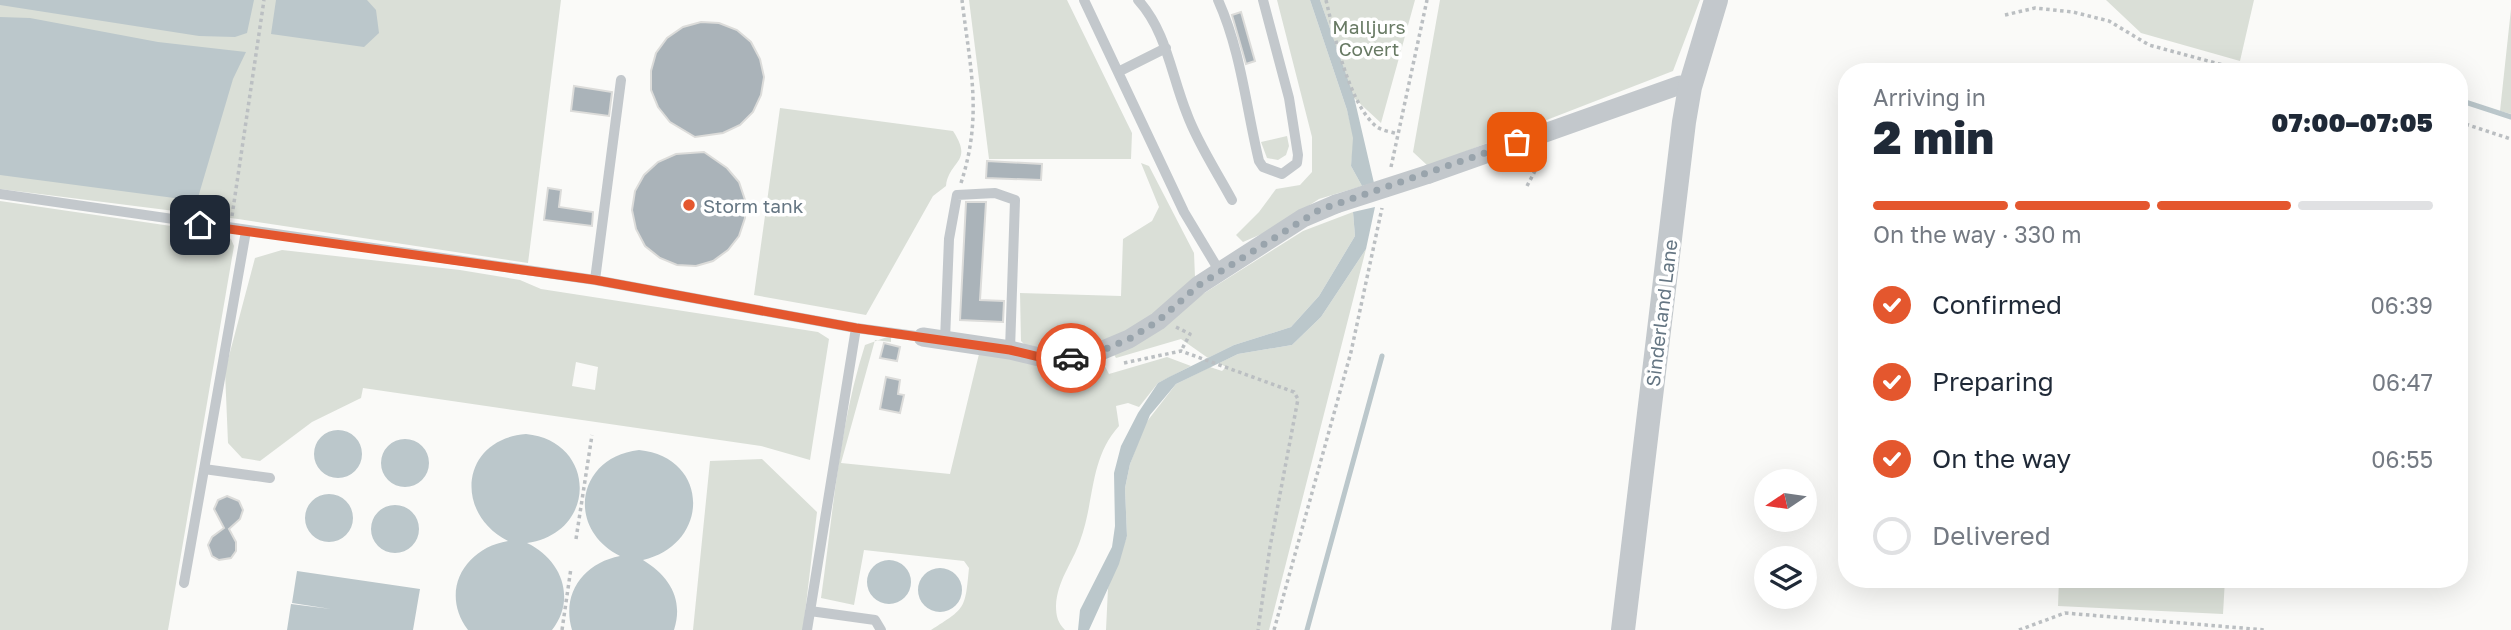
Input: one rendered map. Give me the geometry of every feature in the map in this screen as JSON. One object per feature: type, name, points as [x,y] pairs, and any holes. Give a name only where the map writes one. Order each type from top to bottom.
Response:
[{"type":"street","name":"Sinderland Lane","points":[[1623,630],[1690,87],[1716,0]]},
{"type":"street","points":[[923,337],[1010,350],[1052,360],[1091,355],[1129,339],[1158,321],[1199,285],[1303,218],[1336,204],[1680,85],[1690,87]]},
{"type":"lane","points":[[1084,0],[1120,71],[1184,212],[1220,272]]},
{"type":"lane","points":[[1138,0],[1147,10],[1166,48],[1187,115],[1232,200]]},
{"type":"lane","points":[[1218,0],[1226,18],[1244,82],[1259,161],[1264,167],[1282,174],[1297,163],[1297,145],[1289,98],[1263,0]]},
{"type":"lane","points":[[1120,71],[1166,48]]},
{"type":"lane","points":[[595,280],[621,80]]},
{"type":"lane","points":[[945,340],[949,239],[957,195],[995,193],[1015,200],[1010,350]]},
{"type":"lane","points":[[0,194],[246,232],[595,280],[856,328],[923,337]]},
{"type":"lane","points":[[184,583],[246,232]]},
{"type":"lane","points":[[807,630],[856,328]]},
{"type":"lane","points":[[204,469],[270,478]]},
{"type":"lane","points":[[810,611],[874,620],[881,630]]},
{"type":"path","points":[[235,230],[231,213],[264,0]]},
{"type":"path","points":[[957,195],[972,150],[976,115],[962,0]]},
{"type":"path","points":[[1326,0],[1334,33],[1360,107],[1378,128],[1398,134]]},
{"type":"path","points":[[1389,175],[1427,0]]},
{"type":"path","points":[[2005,15],[2035,8],[2073,12],[2109,21],[2149,45],[2216,63]]},
{"type":"path","points":[[2468,125],[2511,139]]},
{"type":"path","points":[[1527,186],[1545,153],[1543,133]]},
{"type":"path","points":[[1274,630],[1351,352],[1383,202]]},
{"type":"path","points":[[1181,351],[1187,344]]},
{"type":"path","points":[[1102,351],[1115,364],[1181,351],[1218,367],[1294,392],[1298,399],[1270,547],[1258,630]]},
{"type":"path","points":[[576,539],[592,435]]},
{"type":"path","points":[[562,630],[571,568]]},
{"type":"path","points":[[2019,630],[2065,612],[2265,630]]},
{"type":"green space","points":[[0,0],[561,0],[528,263],[238,219],[0,189]]},
{"type":"green space","points":[[969,0],[1067,0],[1132,133],[1131,159],[989,159]]},
{"type":"green space","points":[[1277,0],[1310,0],[1347,110],[1354,138],[1351,166],[1362,186],[1319,199],[1271,230],[1243,242],[1236,235],[1259,212],[1276,189],[1300,185],[1312,172],[1312,137]]},
{"type":"green space","name":"Malljurs Covert","points":[[1320,0],[1415,0],[1381,123],[1354,98]]},
{"type":"green space","points":[[1440,0],[1700,0],[1673,71],[1428,166],[1413,152]]},
{"type":"green space","points":[[2106,0],[2254,0],[2240,61],[2141,33]]},
{"type":"green space","points":[[2511,9],[2511,114],[2500,111]]},
{"type":"green space","points":[[780,108],[953,131],[959,141],[961,156],[948,177],[946,186],[933,196],[866,315],[754,295]]},
{"type":"green space","points":[[1287,136],[1289,146],[1286,155],[1278,160],[1267,158],[1261,142]]},
{"type":"green space","points":[[1141,163],[1149,166],[1194,253],[1195,277],[1143,326],[1070,353],[1028,348],[1021,341],[1020,293],[1121,296],[1123,239],[1152,221],[1159,207]]},
{"type":"green space","points":[[0,201],[219,233],[231,239],[234,246],[168,630],[0,630]]},
{"type":"green space","points":[[1353,212],[1355,236],[1319,296],[1291,327],[1234,345],[1208,358],[1181,339],[1116,358],[1112,351],[1303,231]]},
{"type":"green space","points":[[1366,249],[1269,630],[1106,630],[1108,588],[1127,536],[1125,488],[1130,464],[1145,424],[1176,384],[1210,367],[1222,371],[1226,367],[1219,363],[1238,354],[1292,345],[1321,317]]},
{"type":"green space","points":[[282,250],[460,270],[520,280],[541,289],[818,332],[829,339],[810,460],[761,446],[363,388],[361,398],[312,422],[260,461],[242,458],[228,443],[225,371],[255,258]],"holes":[[[576,362],[598,367],[595,390],[572,386]]]},
{"type":"green space","points":[[887,337],[891,337],[891,342],[878,340]]},
{"type":"green space","points":[[875,342],[841,463],[950,474],[979,354],[1100,357],[1109,374],[1167,357],[1191,366],[1158,383],[1139,407],[1128,403],[1116,406],[1119,426],[1102,452],[1085,526],[1057,597],[1057,616],[1065,630],[931,630],[962,606],[969,568],[964,561],[864,550],[854,605],[821,598],[849,407],[865,345]]},
{"type":"green space","points":[[762,459],[817,512],[803,630],[693,630],[710,461]]},
{"type":"green space","points":[[2059,588],[2224,588],[2223,614],[2058,606]]},
{"type":"shaded area","points":[[0,0],[254,0],[247,33],[235,37],[199,36],[0,5]]},
{"type":"shaded area","points":[[276,0],[367,0],[376,10],[379,33],[364,47],[271,34]]},
{"type":"shaded area","points":[[1310,0],[1320,0],[1354,97],[1374,183],[1362,186],[1351,166],[1353,138],[1347,110]]},
{"type":"shaded area","points":[[0,17],[30,18],[158,42],[246,52],[233,79],[197,201],[0,175]]},
{"type":"shaded area","points":[[1375,207],[1366,249],[1321,317],[1292,345],[1238,354],[1176,384],[1150,415],[1130,464],[1125,488],[1127,536],[1119,564],[1089,630],[1078,630],[1080,610],[1112,547],[1115,526],[1114,473],[1121,446],[1158,383],[1234,345],[1291,327],[1319,296],[1355,236],[1353,212]]},
{"type":"shaded area","points":[[338,430],[355,437],[362,454],[355,471],[338,478],[321,471],[314,454],[321,437]]},
{"type":"shaded area","points":[[526,434],[549,440],[566,453],[576,469],[580,487],[577,506],[567,523],[550,536],[527,543],[539,550],[556,569],[562,580],[563,605],[552,630],[468,630],[456,601],[461,574],[480,552],[508,541],[490,529],[478,513],[472,496],[472,479],[477,463],[488,449],[504,439]]},
{"type":"shaded area","points":[[405,439],[422,446],[429,463],[422,480],[405,487],[388,480],[381,463],[388,446]]},
{"type":"shaded area","points":[[639,450],[662,456],[679,468],[689,484],[693,502],[690,520],[681,537],[665,551],[643,560],[660,573],[672,589],[677,608],[674,630],[572,630],[570,604],[578,582],[596,565],[620,556],[602,544],[591,529],[585,512],[591,479],[602,466],[618,455]]},
{"type":"shaded area","points":[[329,494],[346,501],[353,518],[346,535],[329,542],[312,535],[305,518],[312,501]]},
{"type":"shaded area","points":[[395,505],[412,512],[419,529],[412,546],[395,553],[378,546],[371,529],[378,512]]},
{"type":"shaded area","points":[[889,560],[905,566],[911,582],[905,598],[889,604],[873,598],[867,582],[873,566]]},
{"type":"shaded area","points":[[940,568],[956,574],[962,590],[956,606],[940,612],[924,606],[918,590],[924,574]]},
{"type":"shaded area","points":[[297,571],[420,589],[413,630],[287,630],[291,604],[331,609],[292,603]]},
{"type":"building","points":[[1241,12],[1255,61],[1246,64],[1232,15]]},
{"type":"building","points":[[701,22],[719,23],[737,30],[751,42],[760,59],[764,77],[761,95],[753,112],[740,125],[723,133],[695,137],[670,122],[658,107],[651,90],[651,71],[656,53],[667,38],[683,27]]},
{"type":"building","points":[[574,86],[612,92],[609,116],[571,111]]},
{"type":"building","name":"Storm tank","points":[[704,152],[727,168],[739,182],[745,200],[745,218],[739,236],[728,250],[713,261],[696,266],[677,265],[660,258],[645,246],[636,229],[632,210],[635,191],[644,175],[658,162],[676,154]]},
{"type":"building","points":[[987,161],[1042,164],[1041,180],[986,178]]},
{"type":"building","points":[[548,188],[561,190],[559,207],[593,212],[592,226],[544,220]]},
{"type":"building","points":[[966,202],[986,202],[980,300],[1004,301],[1003,322],[960,320]]},
{"type":"building","points":[[884,343],[900,347],[897,361],[880,358]]},
{"type":"building","points":[[886,377],[900,380],[898,394],[904,395],[900,413],[880,409]]},
{"type":"building","points":[[227,496],[239,501],[243,510],[240,519],[229,529],[236,542],[236,551],[231,558],[219,560],[212,556],[208,545],[212,537],[224,528],[214,509],[218,500]]},
{"type":"waterway","points":[[2468,103],[2511,117]]},
{"type":"waterway","points":[[1307,630],[1382,356]]},
{"type":"way so far","points":[[1071,358],[1091,355],[1129,339],[1158,321],[1199,285],[1275,235],[1319,210],[1517,142]]},
{"type":"place","name":"Storm tank","points":[[689,205]]},
{"type":"route","points":[[200,225],[595,280],[856,328],[1010,350],[1052,360],[1071,358]]}]
